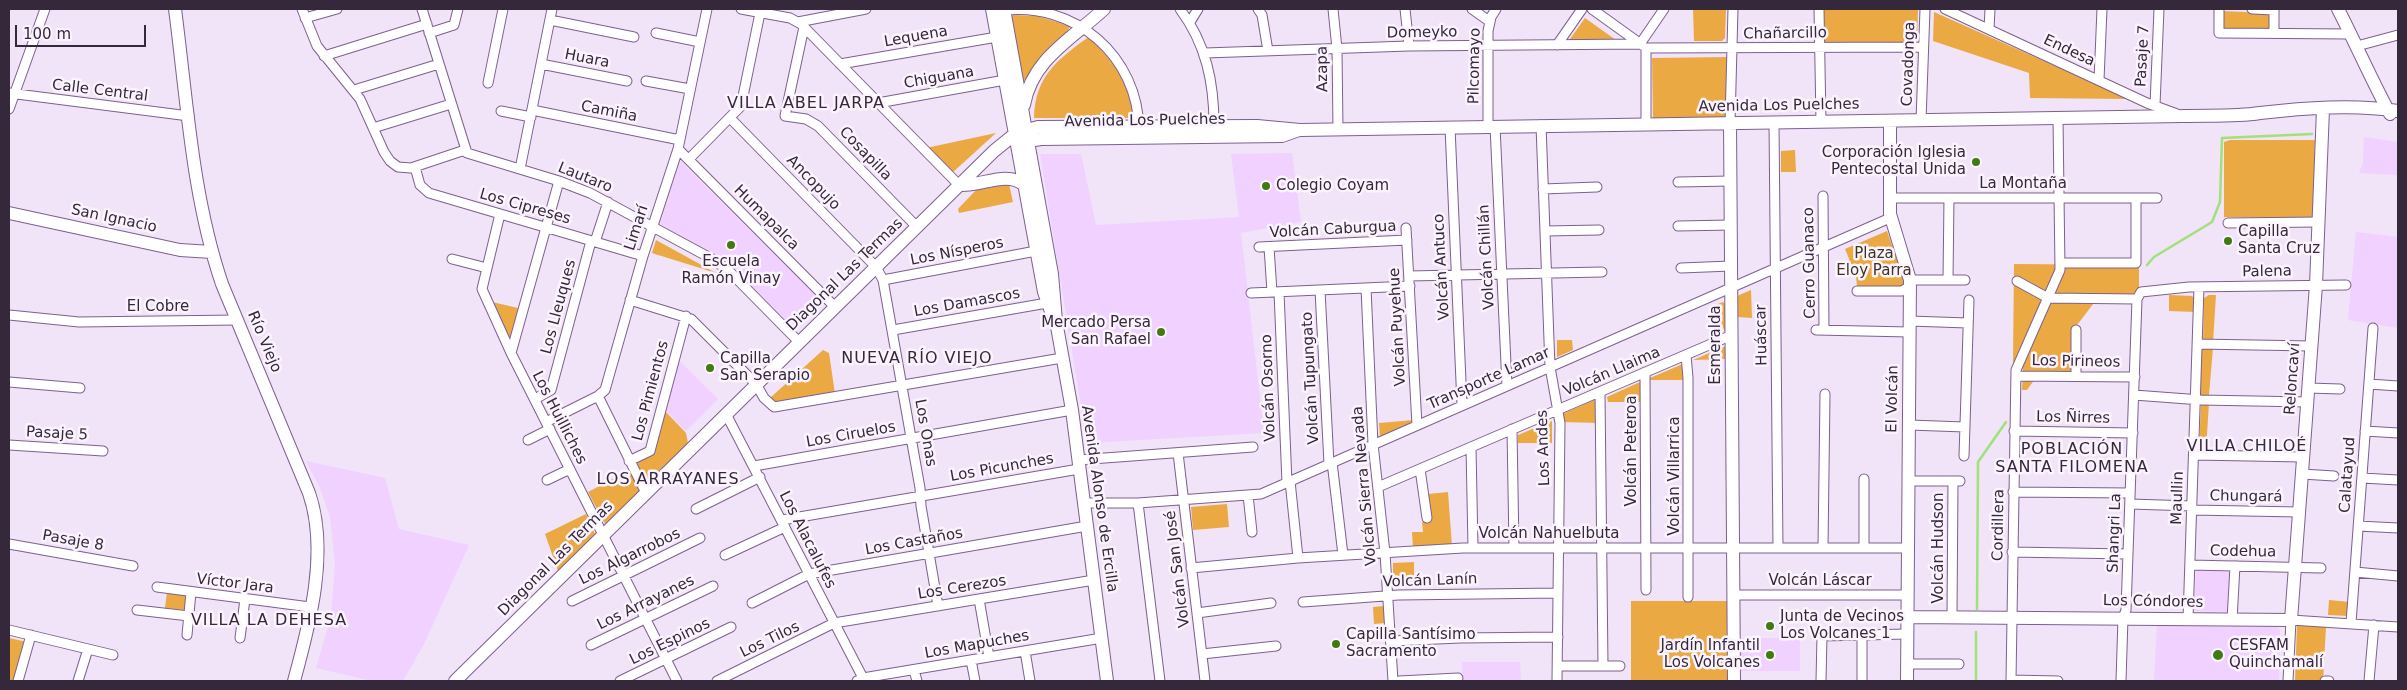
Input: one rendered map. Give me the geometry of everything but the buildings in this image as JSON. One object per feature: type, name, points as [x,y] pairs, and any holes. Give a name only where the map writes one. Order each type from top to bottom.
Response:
[{"type":"main road","name":"Río Viejo","points":[[175,9],[197,174],[212,252],[237,320],[313,506],[319,544],[310,607],[294,681]]},
{"type":"main road","points":[[1023,112],[1029,85],[1037,70],[1050,55],[1104,9]]},
{"type":"main road","points":[[2338,9],[2354,40],[2366,54],[2395,112]]},
{"type":"main road","name":"Avenida Alonso de Ercilla","points":[[998,10],[997,37],[1005,80],[1021,137],[1052,274],[1056,321],[1072,410],[1109,680]]},
{"type":"main road","name":"Avenida Alonso de Ercilla","points":[[998,10],[1023,112],[1021,137],[1024,185],[1036,251],[1047,303],[1056,321]]},
{"type":"main road","name":"Avenida Los Puelches","points":[[1139,132],[1214,125],[1279,126],[1300,130],[1540,125],[1921,121],[2259,113],[2277,116],[2395,112]]},
{"type":"main road","name":"Reloncaví","points":[[2291,620],[2316,285],[2322,113]]},
{"type":"main road","name":"El Volcán","points":[[1890,121],[1890,218],[1910,283],[1906,595],[1907,681]]},
{"type":"main road","name":"Esmeralda","points":[[1730,123],[1734,681]]},
{"type":"main road","name":"Avenida Los Puelches","points":[[1021,137],[1038,127],[1282,136],[1300,130]]},
{"type":"main road","name":"Diagonal Las Termas","points":[[455,681],[992,153],[1021,137]]},
{"type":"main road","points":[[959,185],[968,186],[1010,178],[1019,180],[1024,185]]},
{"type":"main road","name":"San Ignacio","points":[[9,213],[180,250],[212,252]]},
{"type":"main road","name":"Los Cóndores","points":[[1906,616],[2291,620]]},
{"type":"street","points":[[9,110],[12,94],[45,9]]},
{"type":"street","points":[[302,9],[324,56],[354,90],[390,161],[402,168],[415,167],[465,150],[422,9]]},
{"type":"street","points":[[305,18],[336,9]]},
{"type":"street","points":[[324,56],[428,29],[454,26],[458,9]]},
{"type":"street","points":[[488,83],[503,9]]},
{"type":"street","points":[[520,169],[552,9]]},
{"type":"street","name":"Limarí","points":[[598,396],[606,386],[642,256],[679,144],[707,9]]},
{"type":"street","points":[[740,9],[801,24],[866,9]]},
{"type":"street","points":[[1180,9],[1190,22],[1205,53],[1213,89],[1214,125]]},
{"type":"street","points":[[1190,22],[1198,9]]},
{"type":"street","points":[[1258,9],[1262,15],[1268,51]]},
{"type":"street","name":"Azapa","points":[[1333,9],[1337,49],[1338,129]]},
{"type":"street","points":[[1404,9],[1409,46]]},
{"type":"street","points":[[1472,9],[1489,21]]},
{"type":"street","name":"Pilcomayo","points":[[1491,126],[1489,21],[1496,9]]},
{"type":"street","points":[[1556,45],[1582,9]]},
{"type":"street","points":[[1592,9],[1643,46]]},
{"type":"street","points":[[1646,124],[1643,46],[1664,9]]},
{"type":"street","name":"Esmeralda","points":[[1730,123],[1733,9]]},
{"type":"street","points":[[1819,9],[1821,122]]},
{"type":"street","name":"Covadonga","points":[[1921,121],[1925,9]]},
{"type":"street","name":"Endesa","points":[[1945,9],[2155,106],[2182,116]]},
{"type":"street","points":[[1989,29],[1990,9]]},
{"type":"street","points":[[2099,80],[2102,9]]},
{"type":"street","name":"Pasaje 7","points":[[2155,106],[2159,9]]},
{"type":"street","points":[[2219,9],[2218,33],[2274,33],[2354,40],[2398,35]]},
{"type":"street","points":[[2252,9],[2274,10],[2274,33]]},
{"type":"street","points":[[998,10],[1044,12],[1082,27],[1105,44],[1120,62],[1134,95],[1139,132]]},
{"type":"street","points":[[689,159],[738,110],[743,102],[760,13]]},
{"type":"street","points":[[550,20],[634,36]]},
{"type":"street","points":[[801,24],[959,185]]},
{"type":"street","name":"Cosapilla","points":[[801,24],[785,116],[806,119],[818,126],[917,227]]},
{"type":"street","points":[[656,33],[700,42]]},
{"type":"street","name":"Lequena","points":[[840,64],[997,37]]},
{"type":"street","name":"Domeyko","points":[[1205,53],[1409,46],[1643,46]]},
{"type":"street","name":"Chañarcillo","points":[[1643,46],[1733,48],[1923,47]]},
{"type":"street","points":[[354,90],[439,64]]},
{"type":"street","name":"Huara","points":[[541,64],[627,82]]},
{"type":"street","name":"Chiguana","points":[[878,102],[1005,80]]},
{"type":"street","points":[[646,81],[690,89]]},
{"type":"street","name":"Calle Central","points":[[12,94],[189,116]]},
{"type":"street","points":[[373,128],[451,104]]},
{"type":"street","name":"Camiña","points":[[501,111],[531,114],[679,144]]},
{"type":"street","name":"Ancopujo","points":[[730,118],[876,267]]},
{"type":"street","name":"Cordillera","points":[[2011,681],[2016,370],[2060,270],[2058,118]]},
{"type":"street","name":"Huáscar","points":[[1774,123],[1778,548]]},
{"type":"street","name":"Los Andes","points":[[1540,125],[1550,367],[1556,410],[1560,423],[1557,681]]},
{"type":"street","name":"Volcán Chillán","points":[[1491,126],[1506,386]]},
{"type":"street","name":"Volcán Antuco","points":[[1450,127],[1462,405]]},
{"type":"street","name":"Humapalca","points":[[679,144],[689,159],[835,307]]},
{"type":"street","name":"Lautaro","points":[[465,150],[470,154],[559,181],[608,202],[721,264],[799,342]]},
{"type":"street","name":"Los Cipreses","points":[[415,167],[420,185],[426,192],[642,256]]},
{"type":"street","points":[[511,352],[559,181]]},
{"type":"street","points":[[1678,182],[1731,181]]},
{"type":"street","points":[[1543,189],[1597,187]]},
{"type":"street","name":"Cerro Guanaco","points":[[1823,196],[1820,330],[1909,326]]},
{"type":"street","name":"La Montaña","points":[[1889,198],[2156,198]]},
{"type":"street","points":[[1948,280],[1949,198]]},
{"type":"street","points":[[2060,263],[2136,263],[2136,198]]},
{"type":"street","name":"Los Lleuques","points":[[535,399],[551,390],[593,242],[608,202]]},
{"type":"street","name":"Los Huilliches","points":[[500,214],[482,289],[511,352],[677,681]]},
{"type":"street","name":"Transporte Lamar","points":[[1084,503],[1138,504],[1261,494],[1731,286],[1890,218]]},
{"type":"street","points":[[2228,222],[2318,222]]},
{"type":"street","points":[[1678,226],[1731,225]]},
{"type":"street","name":"Volcán Puyehue","points":[[1406,228],[1418,425]]},
{"type":"street","points":[[1544,232],[1599,230]]},
{"type":"street","name":"Volcán Caburgua","points":[[1259,247],[1407,240]]},
{"type":"street","name":"Volcán Osorno","points":[[1269,247],[1275,292],[1288,482],[1298,558]]},
{"type":"street","name":"Los Nísperos","points":[[883,280],[1036,251]]},
{"type":"street","points":[[452,260],[487,268]]},
{"type":"street","points":[[1681,268],[1731,266]]},
{"type":"street","name":"Los Onas","points":[[876,267],[883,280],[921,496],[938,606]]},
{"type":"street","points":[[1409,276],[1602,272]]},
{"type":"street","points":[[1856,291],[1902,291],[1910,283],[1966,280]]},
{"type":"street","points":[[2017,281],[2048,298],[2137,299]]},
{"type":"street","name":"Palena","points":[[2137,299],[2142,292],[2189,287],[2346,285]]},
{"type":"street","points":[[1251,293],[1410,286]]},
{"type":"street","name":"Maullin","points":[[2188,619],[2199,287]]},
{"type":"street","name":"Volcán Sierra Nevada","points":[[1366,288],[1374,444],[1385,553],[1393,681]]},
{"type":"street","name":"Volcán Tupungato","points":[[1320,290],[1331,463],[1343,555]]},
{"type":"street","name":"Shangri La","points":[[2121,681],[2123,618],[2126,610],[2137,299]]},
{"type":"street","points":[[630,300],[686,316],[694,321],[756,384],[764,398],[774,407],[1062,358]]},
{"type":"street","points":[[1964,456],[1969,300]]},
{"type":"street","name":"Los Damascos","points":[[892,330],[1047,303]]},
{"type":"street","name":"El Cobre","points":[[9,315],[79,322],[237,320]]},
{"type":"street","name":"Los Pimientos","points":[[629,461],[650,451],[686,316]]},
{"type":"street","points":[[1909,326],[1968,323]]},
{"type":"street","name":"Calatayud","points":[[2351,624],[2373,328]]},
{"type":"street","points":[[2076,330],[2076,376]]},
{"type":"street","name":"Volcán Llaima","points":[[1378,487],[1732,335]]},
{"type":"street","points":[[2197,344],[2311,346]]},
{"type":"street","name":"Volcán Villarrica","points":[[1686,355],[1688,378],[1688,597]]},
{"type":"street","name":"Volcán Peteroa","points":[[1645,372],[1646,590]]},
{"type":"street","name":"Los Pirineos","points":[[2016,376],[2135,377]]},
{"type":"street","points":[[9,382],[80,388]]},
{"type":"street","points":[[2369,384],[2398,386]]},
{"type":"street","points":[[2308,388],[2340,389]]},
{"type":"street","points":[[1600,392],[1604,548],[1603,666]]},
{"type":"street","points":[[1823,548],[1824,394]]},
{"type":"street","points":[[2134,395],[2307,402]]},
{"type":"street","points":[[528,440],[548,425],[598,396],[646,493]]},
{"type":"street","name":"Los Ciruelos","points":[[754,466],[1072,410]]},
{"type":"street","name":"Los Alacalufes","points":[[726,414],[834,623],[860,680]]},
{"type":"street","points":[[1909,425],[1966,427]]},
{"type":"street","points":[[1512,429],[1514,548]]},
{"type":"street","name":"Los Ñirres","points":[[2014,431],[2133,433]]},
{"type":"street","points":[[2365,431],[2398,433]]},
{"type":"street","name":"Pasaje 5","points":[[9,445],[103,451]]},
{"type":"street","name":"Los Picunches","points":[[725,555],[783,523],[1079,464],[1253,447]]},
{"type":"street","points":[[1471,447],[1473,548]]},
{"type":"street","name":"Volcán San José","points":[[1178,453],[1205,681]]},
{"type":"street","points":[[2194,455],[2303,458]]},
{"type":"street","points":[[547,480],[570,469]]},
{"type":"street","points":[[1420,469],[1427,518]]},
{"type":"street","points":[[2302,474],[2334,476]]},
{"type":"street","points":[[696,509],[760,477]]},
{"type":"street","points":[[1864,478],[1864,548]]},
{"type":"street","points":[[2362,478],[2398,480]]},
{"type":"street","name":"Volcán Hudson","points":[[1908,480],[1956,481],[1952,616]]},
{"type":"street","points":[[2013,492],[2130,493]]},
{"type":"street","points":[[1248,495],[1252,532]]},
{"type":"street","points":[[1138,504],[1160,681]]},
{"type":"street","name":"Chungará","points":[[2130,504],[2299,512]]},
{"type":"street","name":"Los Castaños","points":[[752,602],[809,574],[1087,526]]},
{"type":"street","points":[[2358,526],[2398,528]]},
{"type":"street","name":"Los Algarrobos","points":[[572,601],[700,538]]},
{"type":"street","name":"Pasaje 8","points":[[9,544],[133,566]]},
{"type":"street","name":"Volcán Nahuelbuta","points":[[1192,568],[1298,558],[1473,548],[1907,548]]},
{"type":"street","points":[[2012,552],[2128,554]]},
{"type":"street","name":"Codehua","points":[[2190,565],[2321,568]]},
{"type":"street","points":[[2232,620],[2234,566]]},
{"type":"street","points":[[2355,572],[2398,576]]},
{"type":"street","name":"Los Cerezos","points":[[834,623],[1094,580]]},
{"type":"street","name":"Los Arrayanes","points":[[591,645],[713,586]]},
{"type":"street","name":"Víctor Jara","points":[[157,587],[310,607]]},
{"type":"street","points":[[187,635],[191,592]]},
{"type":"street","name":"Volcán Lanín","points":[[1303,602],[1482,592],[1558,593]]},
{"type":"street","name":"Volcán Láscar","points":[[1733,595],[1906,595]]},
{"type":"street","points":[[240,638],[245,599]]},
{"type":"street","points":[[979,599],[989,657]]},
{"type":"street","points":[[1197,613],[1271,603]]},
{"type":"street","points":[[137,610],[189,616]]},
{"type":"street","name":"Los Cóndores","points":[[2291,620],[2398,628]]},
{"type":"street","name":"Reloncaví","points":[[2288,681],[2291,620]]},
{"type":"street","name":"Los Tilos","points":[[717,681],[834,623]]},
{"type":"street","points":[[2369,681],[2374,626]]},
{"type":"street","name":"Los Espinos","points":[[622,681],[732,628]]},
{"type":"street","points":[[9,630],[113,654]]},
{"type":"street","points":[[1862,634],[1862,681]]},
{"type":"street","points":[[1821,681],[1822,636],[1906,634]]},
{"type":"street","points":[[18,681],[31,635]]},
{"type":"street","points":[[1390,642],[1460,638],[1558,637]]},
{"type":"street","name":"Los Mapuches","points":[[860,680],[1102,638]]},
{"type":"street","points":[[1202,654],[1276,646]]},
{"type":"street","points":[[78,681],[88,649]]},
{"type":"street","points":[[1025,651],[1030,681]]},
{"type":"street","points":[[971,660],[975,681]]},
{"type":"street","points":[[1906,664],[1959,664]]},
{"type":"street","points":[[1558,666],[1620,666]]},
{"type":"street","points":[[914,670],[917,681]]},
{"type":"street","points":[[1399,681],[1458,678]]},
{"type":"street","points":[[2011,681],[2058,681]]},
{"type":"shaded area","points":[[2364,137],[2398,142],[2397,175],[2359,173],[2363,163]]},
{"type":"shaded area","name":"Mercado Persa San Rafael","points":[[1292,153],[1301,222],[1241,233],[1264,433],[1087,443],[1040,154],[1081,154],[1096,225],[1239,217],[1231,154]]},
{"type":"shaded area","name":"Escuela Ramón Vinay","points":[[678,159],[822,301],[792,329],[724,262],[657,222]]},
{"type":"shaded area","points":[[2356,232],[2398,237],[2398,328],[2348,320]]},
{"type":"shaded area","points":[[679,360],[718,399],[686,431],[665,410]]},
{"type":"shaded area","points":[[306,461],[385,478],[399,529],[469,545],[424,644],[403,681],[372,681],[316,668],[331,616],[335,563],[330,517],[320,488]]},
{"type":"shaded area","points":[[2196,570],[2230,572],[2228,612],[2194,611]]},
{"type":"shaded area","name":"CESFAM Quinchamalí","points":[[2157,623],[2276,625],[2280,630],[2279,681],[2154,681]]},
{"type":"shaded area","name":"Jardín Infantil Los Volcanes","points":[[1741,638],[1800,638],[1800,671],[1741,671]]},
{"type":"shaded area","points":[[1462,662],[1520,662],[1521,681],[1463,681]]},
{"type":"green space","points":[[1693,9],[1726,9],[1725,38],[1722,41],[1694,41]]},
{"type":"green space","points":[[1822,9],[1918,9],[1917,45],[1823,44]]},
{"type":"green space","points":[[2221,11],[2271,13],[2271,30],[2220,28]]},
{"type":"green space","points":[[1934,12],[2129,99],[2030,98],[2029,73],[1933,41]]},
{"type":"green space","points":[[1013,15],[1037,16],[1070,26],[1065,36],[1026,82],[1022,78],[1010,20]]},
{"type":"green space","points":[[1585,18],[1623,45],[1565,46]]},
{"type":"green space","points":[[1087,38],[1091,39],[1120,74],[1129,94],[1133,118],[1034,118],[1038,91],[1049,71],[1066,54]]},
{"type":"green space","points":[[1728,57],[1728,119],[1653,119],[1652,58]]},
{"type":"green space","points":[[996,133],[952,173],[926,148]]},
{"type":"green space","points":[[2230,140],[2315,140],[2313,218],[2224,217],[2224,142]]},
{"type":"green space","points":[[1795,150],[1796,172],[1781,172],[1781,151]]},
{"type":"green space","points":[[1009,184],[1013,202],[959,213],[958,209],[976,190]]},
{"type":"green space","name":"Plaza Eloy Parra","points":[[1887,231],[1904,280],[1904,287],[1857,287],[1856,276],[1845,249]]},
{"type":"green space","points":[[656,240],[716,273],[652,253]]},
{"type":"green space","points":[[2014,264],[2139,265],[2139,291],[2134,296],[2100,295],[2074,329],[2073,373],[2040,372],[2027,390],[2022,390],[2023,369],[2013,362]]},
{"type":"green space","points":[[1751,290],[1752,318],[1737,317],[1737,296]]},
{"type":"green space","points":[[2169,295],[2192,296],[2196,300],[2196,312],[2169,311]]},
{"type":"green space","points":[[2209,295],[2216,295],[2213,342],[2203,342],[2204,298]]},
{"type":"green space","points":[[492,302],[518,308],[509,344]]},
{"type":"green space","points":[[1723,302],[1727,305],[1727,336],[1713,306]]},
{"type":"green space","points":[[1557,340],[1572,340],[1573,350],[1557,357]]},
{"type":"green space","points":[[1726,346],[1726,359],[1693,360]]},
{"type":"green space","points":[[2202,348],[2213,348],[2209,395],[2200,395]]},
{"type":"green space","points":[[823,350],[829,353],[835,394],[775,404],[770,398]]},
{"type":"green space","points":[[1685,363],[1685,380],[1650,380],[1650,378]]},
{"type":"green space","points":[[1640,382],[1641,402],[1608,402],[1607,397]]},
{"type":"green space","points":[[1601,397],[1601,423],[1560,422],[1560,415]]},
{"type":"green space","points":[[2201,403],[2209,403],[2206,450],[2199,450]]},
{"type":"green space","points":[[664,410],[686,433],[688,443],[645,484],[633,462],[652,452]]},
{"type":"green space","points":[[1414,420],[1414,423],[1380,438],[1379,423]]},
{"type":"green space","points":[[1552,421],[1552,443],[1518,443],[1518,435]]},
{"type":"green space","points":[[630,470],[640,490],[605,524],[588,492]]},
{"type":"green space","points":[[1448,492],[1452,546],[1413,549],[1412,532],[1423,532],[1422,522],[1430,521],[1428,494]]},
{"type":"green space","points":[[1227,504],[1229,527],[1193,530],[1191,507]]},
{"type":"green space","points":[[586,514],[595,534],[558,571],[545,534]]},
{"type":"green space","points":[[1414,562],[1414,579],[1393,580],[1393,563]]},
{"type":"green space","points":[[167,592],[187,595],[185,610],[165,608]]},
{"type":"green space","points":[[2329,600],[2350,602],[2349,616],[2328,615]]},
{"type":"green space","points":[[1631,601],[1727,601],[1727,681],[1631,681]]},
{"type":"green space","points":[[1384,606],[1385,623],[1374,624],[1373,607]]},
{"type":"green space","points":[[2297,625],[2326,627],[2323,681],[2295,681]]},
{"type":"green space","points":[[9,638],[27,642],[15,681],[9,681]]},
{"type":"waterway","points":[[2147,265],[2154,257],[2212,222],[2220,202],[2222,138],[2312,134]]},
{"type":"waterway","points":[[1977,609],[1978,462],[2006,422]]},
{"type":"waterway","points":[[1976,632],[1976,681]]},
{"type":"place","name":"Corporación Iglesia Pentecostal Unida","points":[[1976,162]]},
{"type":"place","name":"Colegio Coyam","points":[[1266,186]]},
{"type":"place","name":"Capilla Santa Cruz","points":[[2228,241]]},
{"type":"place","name":"Escuela Ramón Vinay","points":[[731,245]]},
{"type":"place","name":"Mercado Persa San Rafael","points":[[1161,332]]},
{"type":"place","name":"Capilla San Serapio","points":[[710,368]]},
{"type":"place","name":"Junta de Vecinos Los Volcanes 1","points":[[1770,626]]},
{"type":"place","name":"Capilla Santísimo Sacramento","points":[[1336,644]]},
{"type":"place","name":"Jardín Infantil Los Volcanes","points":[[1770,655]]},
{"type":"place","name":"CESFAM Quinchamalí","points":[[2218,655]]},
{"type":"district","name":"VILLA ABEL JARPA","points":[[806,104]]},
{"type":"district","name":"NUEVA RÍO VIEJO","points":[[917,359]]},
{"type":"district","name":"VILLA CHILOÉ","points":[[2247,447]]},
{"type":"district","name":"POBLACIÓN SANTA FILOMENA","points":[[2072,459]]},
{"type":"district","name":"LOS ARRAYANES","points":[[668,480]]},
{"type":"district","name":"VILLA LA DEHESA","points":[[269,621]]}]
